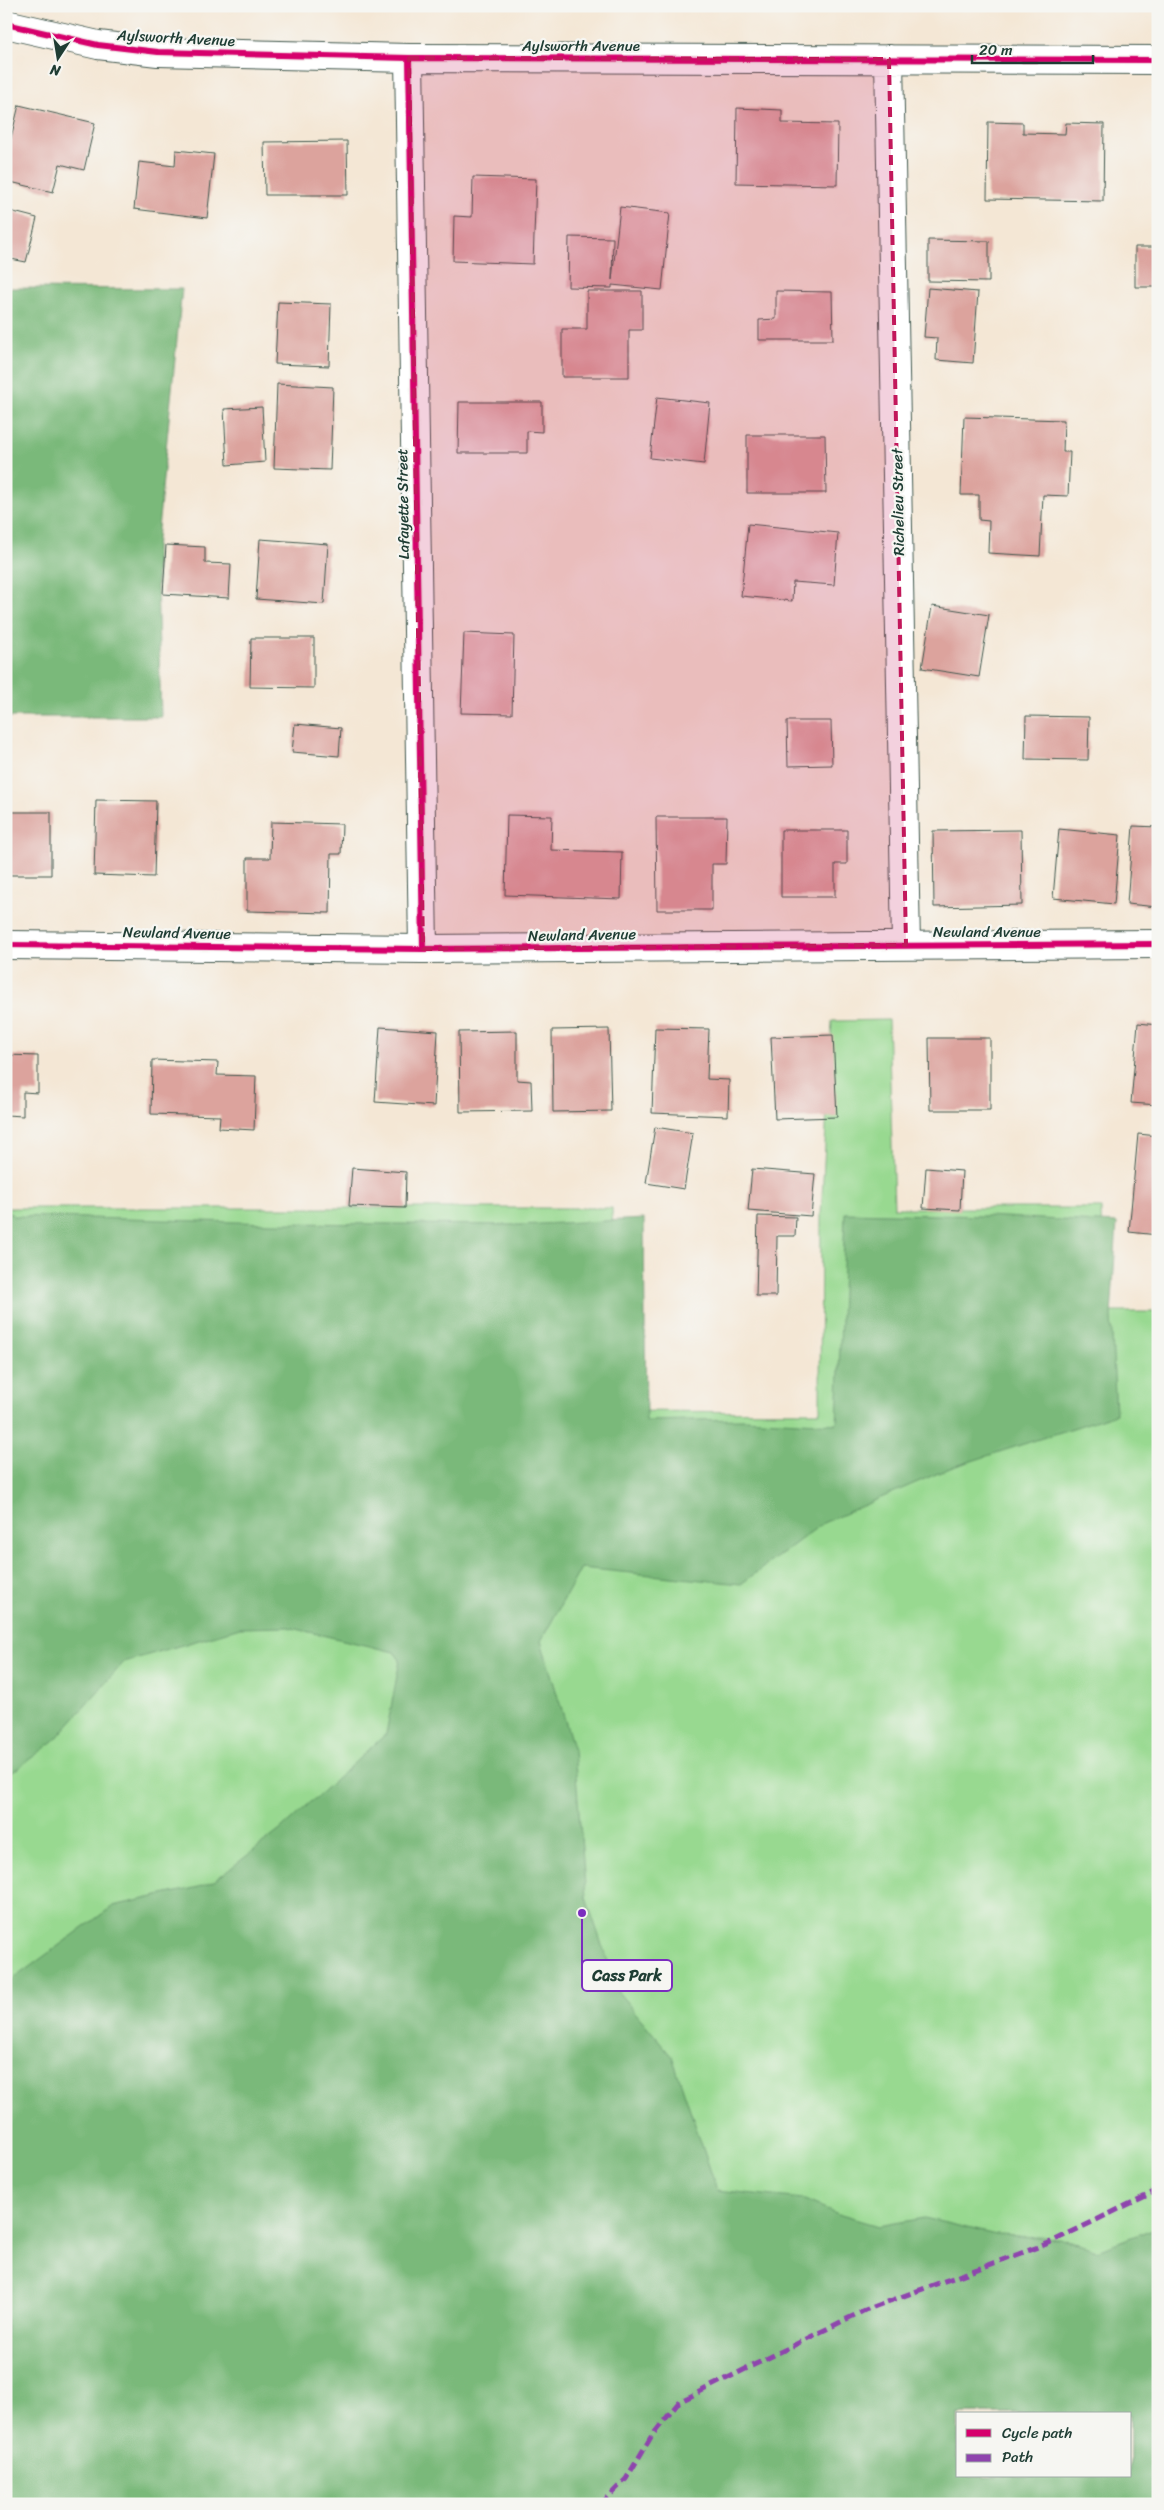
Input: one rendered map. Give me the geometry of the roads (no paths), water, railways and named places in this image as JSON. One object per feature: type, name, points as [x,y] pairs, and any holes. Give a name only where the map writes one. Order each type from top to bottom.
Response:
[{"type":"street","name":"Aylsworth Avenue","points":[[14,19],[128,50],[409,58],[1158,60]]},
{"type":"street","name":"Lafayette Street","points":[[409,58],[423,950]]},
{"type":"street","name":"Richelieu Street","points":[[889,59],[906,945]]},
{"type":"street","name":"Newland Avenue","points":[[6,945],[423,950],[1158,944]]},
{"type":"place","name":"Cass Park","points":[[582,1913]]}]
